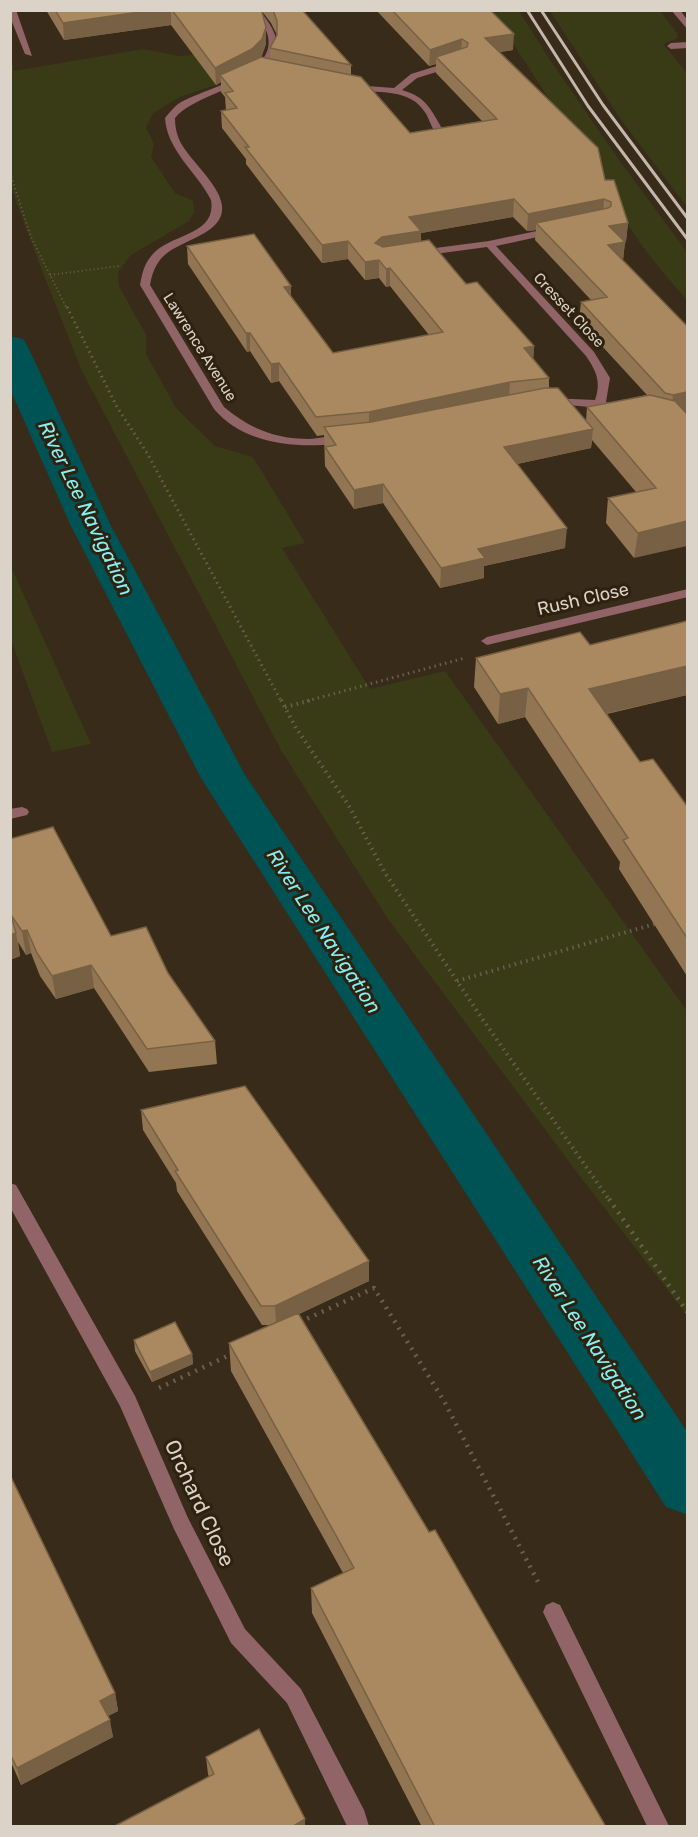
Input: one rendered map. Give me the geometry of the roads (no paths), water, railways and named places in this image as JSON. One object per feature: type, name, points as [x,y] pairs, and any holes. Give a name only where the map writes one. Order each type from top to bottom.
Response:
[{"type":"street","points":[[12,10],[28,54]]},
{"type":"street","points":[[254,10],[269,29],[273,44],[267,60],[260,68]]},
{"type":"street","points":[[675,10],[687,28]]},
{"type":"street","points":[[671,46],[687,45]]},
{"type":"street","points":[[396,92],[414,76],[433,68],[462,61]]},
{"type":"street","points":[[260,68],[272,70]]},
{"type":"street","name":"Lawrence Avenue","points":[[260,68],[238,82],[181,106],[170,118],[170,133],[214,196],[218,210],[208,226],[165,249],[150,262],[145,285],[220,410],[232,422],[246,430],[277,440],[314,443],[354,438]]},
{"type":"street","points":[[338,85],[408,95],[425,106],[438,130]]},
{"type":"street","points":[[414,255],[489,244],[568,228]]},
{"type":"street","name":"Cresset Close","points":[[489,244],[590,354],[601,369],[606,385],[600,404]]},
{"type":"street","points":[[535,402],[571,401],[633,411]]},
{"type":"street","name":"Rush Close","points":[[487,641],[687,593]]},
{"type":"street","name":"Orchard Close","points":[[10,1190],[17,1220],[128,1402],[181,1523],[238,1636],[294,1696],[356,1818],[358,1827]]},
{"type":"street","points":[[554,1612],[658,1827]]},
{"type":"waterway","name":"River Lee Navigation","points":[[10,347],[91,526],[224,778],[688,1487]]},
{"type":"railway","points":[[527,10],[588,106],[688,240]]},
{"type":"railway","points":[[541,10],[603,105],[688,219]]}]
